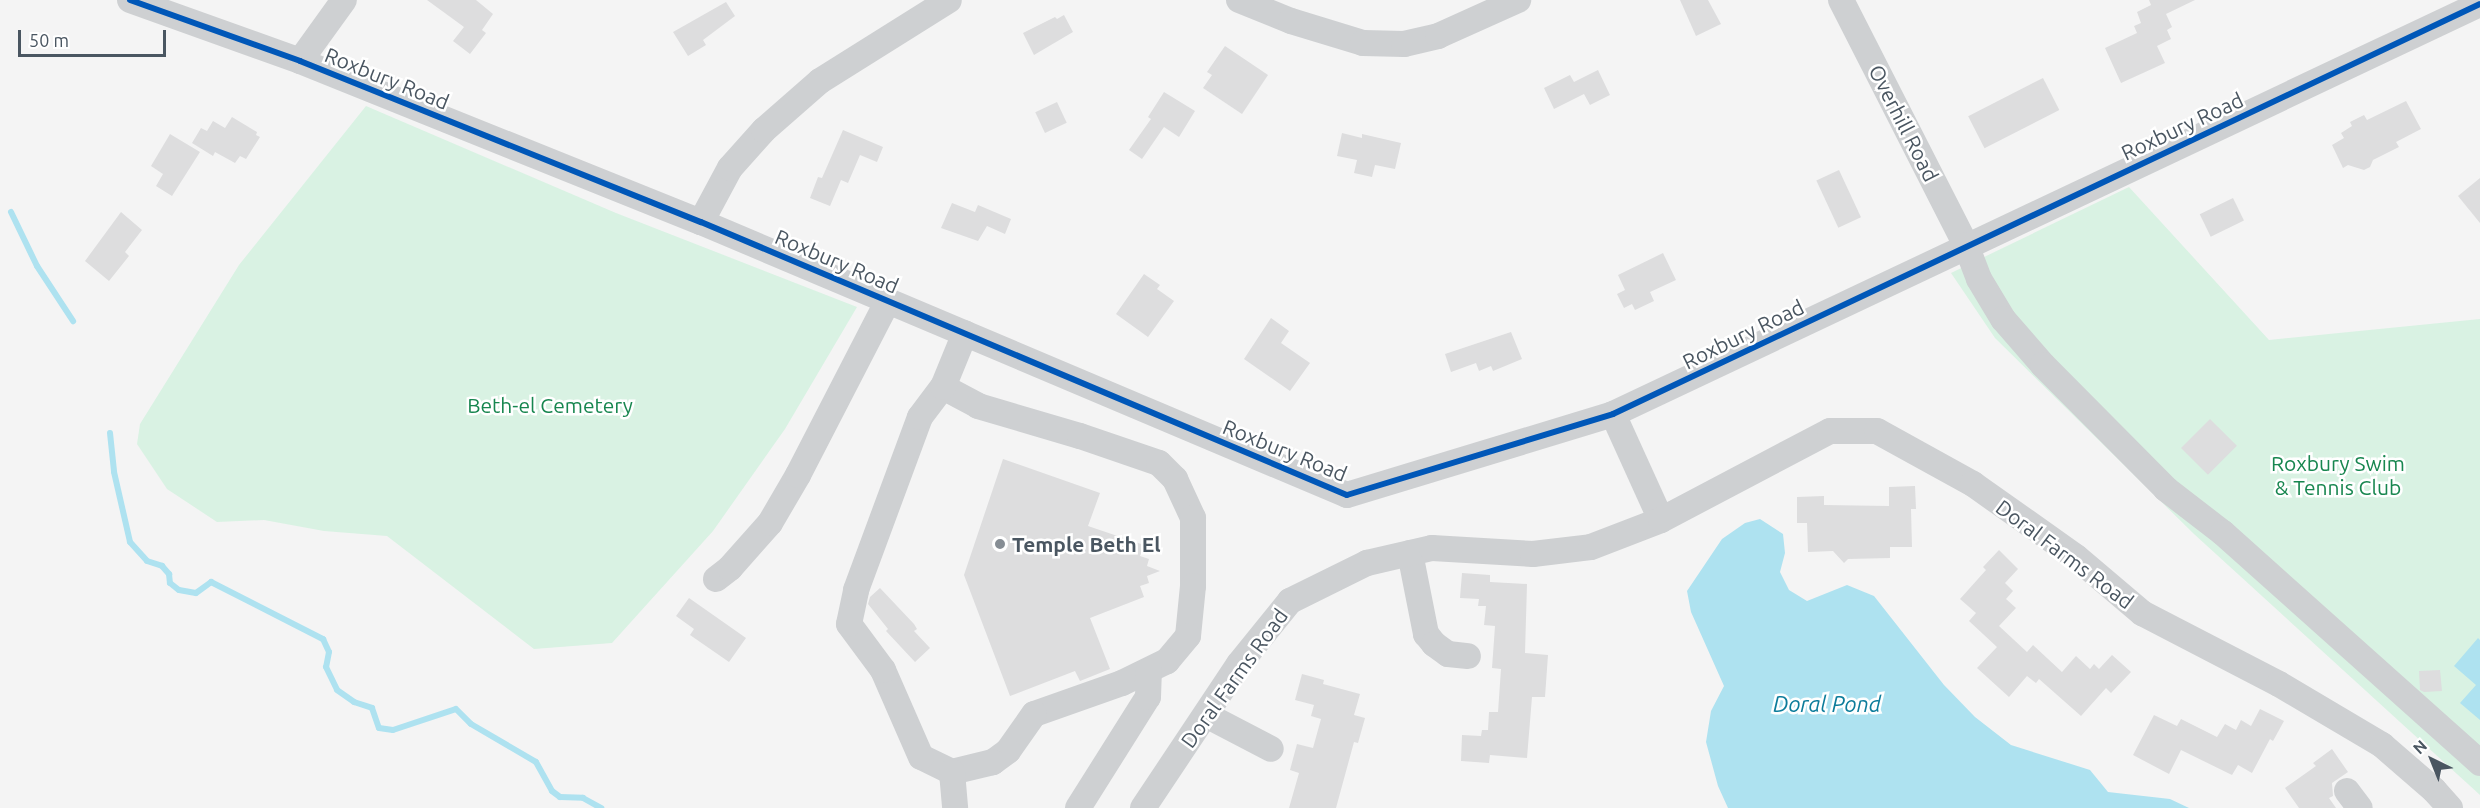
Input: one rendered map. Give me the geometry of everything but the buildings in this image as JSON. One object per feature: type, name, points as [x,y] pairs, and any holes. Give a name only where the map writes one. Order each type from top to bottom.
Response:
[{"type":"street","name":"Roxbury Road","points":[[130,0],[300,60],[701,222],[1347,495],[1613,414],[1966,245],[2480,4]]},
{"type":"street","points":[[300,60],[344,0]]},
{"type":"street","points":[[701,222],[730,168],[764,130],[820,81],[949,0]]},
{"type":"street","points":[[1239,0],[1291,21],[1363,43],[1404,44],[1438,36],[1518,0]]},
{"type":"street","name":"Overhill Road","points":[[1841,0],[1966,245],[1979,279],[2004,319],[2043,365],[2166,489],[2223,533],[2480,763]]},
{"type":"street","points":[[716,579],[730,568],[770,523],[798,475],[888,301]]},
{"type":"street","points":[[942,387],[978,406],[1080,436],[1159,463],[1175,479],[1193,518],[1193,586],[1188,636],[1167,662],[1149,671],[1034,714],[1008,751],[993,762],[952,772],[921,757],[883,670],[849,624],[856,590],[920,417],[942,387],[964,333]]},
{"type":"street","points":[[1613,414],[1661,520]]},
{"type":"street","name":"Doral Farms Road","points":[[1143,808],[1239,664],[1290,601],[1367,563],[1431,548],[1533,554],[1591,547],[1661,520],[1830,431],[1877,431],[1973,484],[2076,557],[2142,613],[2279,684],[2382,745],[2439,804]]},
{"type":"street","points":[[1410,553],[1426,634],[1434,644],[1448,654],[1468,656]]},
{"type":"street","points":[[1078,808],[1148,697],[1149,671]]},
{"type":"street","points":[[1206,715],[1272,749]]},
{"type":"street","points":[[952,772],[955,808]]},
{"type":"green space","name":"Beth-el Cemetery","points":[[366,106],[616,213],[857,307],[785,429],[713,531],[612,643],[534,649],[387,536],[324,531],[264,520],[217,522],[167,489],[137,444],[140,424],[239,265]]},
{"type":"green space","name":"Roxbury Swim & Tennis Club","points":[[2129,187],[2269,340],[2480,319],[2480,795],[2194,534],[1995,338],[1951,273]]},
{"type":"water","name":"Doral Pond","points":[[1760,519],[1783,534],[1785,553],[1780,572],[1789,590],[1807,601],[1847,585],[1874,596],[1944,685],[1975,717],[2011,745],[2090,770],[2108,792],[2170,799],[2189,808],[1728,808],[1718,786],[1706,742],[1711,711],[1724,686],[1691,612],[1687,591],[1722,539],[1745,523]]},
{"type":"water","points":[[2478,638],[2480,640],[2480,720],[2460,703],[2476,685],[2454,666]]},
{"type":"waterway","points":[[11,212],[37,266],[73,321]]},
{"type":"waterway","points":[[110,433],[114,472],[130,542],[147,561],[162,566],[169,574],[170,583],[179,590],[196,593],[211,582],[323,639],[329,652],[326,667],[337,690],[354,702],[372,708],[379,728],[393,730],[456,709],[471,724],[536,762],[552,791],[560,797],[583,798],[601,808]]},
{"type":"cycle path","points":[[130,0],[300,61],[701,222],[1347,495],[1613,414],[2480,4]]},
{"type":"place","name":"Temple Beth El","points":[[1000,544]]}]
